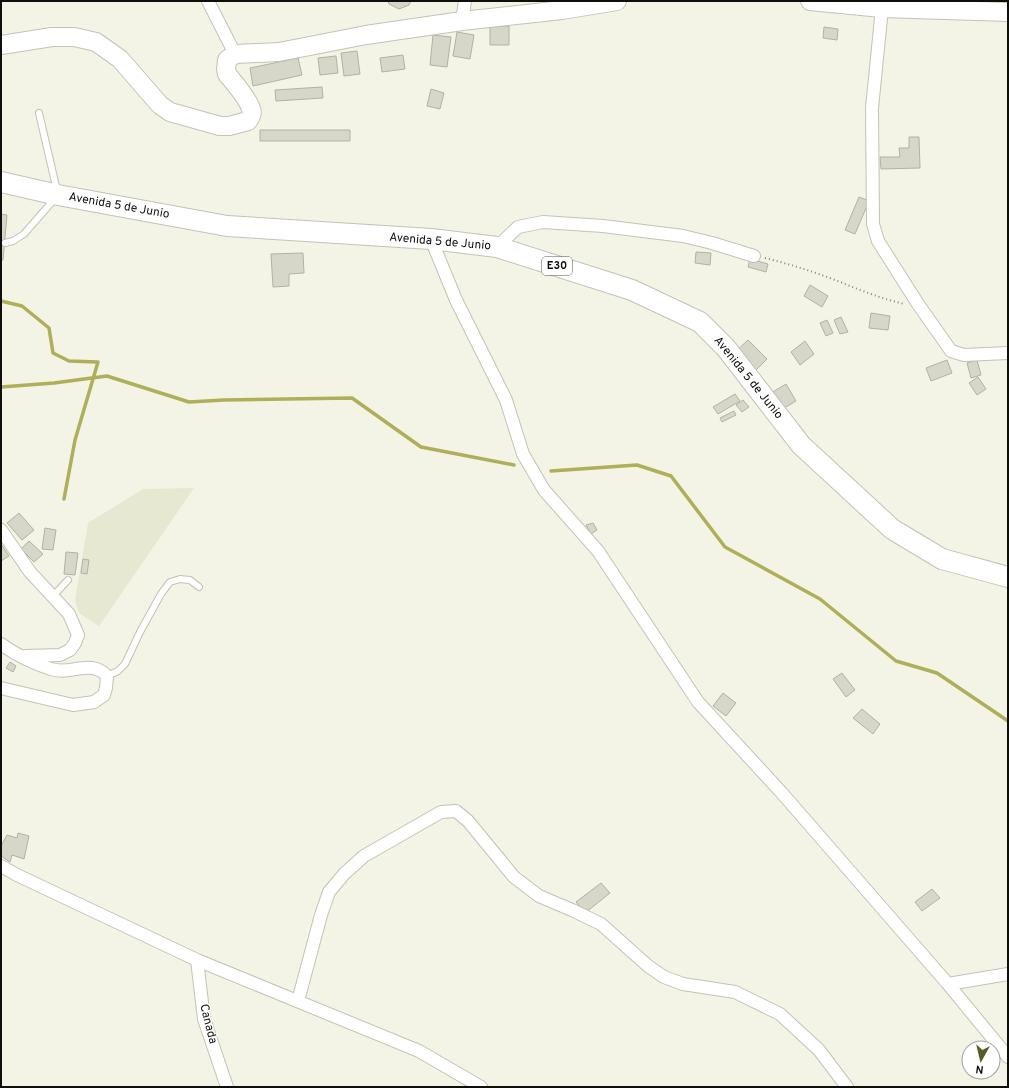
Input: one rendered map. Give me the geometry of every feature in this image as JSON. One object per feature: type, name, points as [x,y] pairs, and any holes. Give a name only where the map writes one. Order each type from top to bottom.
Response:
[{"type":"main road","name":"Avenida 5 de Junio","points":[[1,182],[58,195],[227,226],[431,239],[497,247],[632,290],[700,322],[726,348],[801,445],[892,529],[942,559],[1008,577]]},
{"type":"street","points":[[208,1],[235,54]]},
{"type":"street","points":[[462,21],[466,1]]},
{"type":"street","points":[[1,45],[52,37],[74,37],[96,42],[120,59],[160,105],[170,112],[220,126],[228,126],[248,121],[251,117],[252,109],[227,74],[227,60],[235,54],[279,52],[366,36],[462,21],[562,10],[617,1]]},
{"type":"street","points":[[810,1],[882,8],[1008,12]]},
{"type":"street","points":[[882,8],[872,108],[873,224],[878,241],[918,304],[951,351],[964,355],[1008,353]]},
{"type":"street","points":[[497,247],[518,227],[543,222],[603,226],[683,236],[754,256]]},
{"type":"street","points":[[431,239],[456,300],[506,400],[523,454],[544,490],[598,551],[698,702],[781,792],[948,984],[1008,1057]]},
{"type":"street","points":[[1,530],[30,572],[69,614],[78,635],[70,650],[60,655],[17,656]]},
{"type":"street","points":[[1,644],[17,656],[51,670],[58,671],[94,668],[101,670],[106,676],[106,688],[104,695],[94,702],[73,705],[1,688]]},
{"type":"street","points":[[298,1001],[321,915],[329,892],[344,874],[364,856],[441,812],[456,811],[468,821],[514,878],[539,896],[601,924],[648,966],[664,977],[682,984],[735,992],[780,1014],[819,1050],[848,1087]]},
{"type":"street","points":[[1,866],[197,960],[419,1051],[481,1087]]},
{"type":"street","name":"Canada","points":[[197,960],[204,1019],[227,1087]]},
{"type":"street","points":[[948,984],[1008,974]]},
{"type":"lane","points":[[5,243],[13,241],[24,234],[58,195],[39,113]]},
{"type":"lane","points":[[106,676],[118,671],[125,664],[158,600],[170,582],[180,579],[190,580],[199,587]]},
{"type":"lane","points":[[52,596],[68,580]]},
{"type":"path","points":[[754,256],[795,266],[835,280],[865,293],[904,304],[918,304]]},
{"type":"shaded area","points":[[194,488],[99,626],[79,613],[75,600],[88,523],[143,489]]},
{"type":"building","points":[[388,1],[411,1],[409,5],[399,9],[389,4]]},
{"type":"building","points":[[490,26],[509,26],[509,45],[490,45]]},
{"type":"building","points":[[824,27],[838,29],[837,40],[823,38]]},
{"type":"building","points":[[457,32],[474,35],[470,59],[453,56]]},
{"type":"building","points":[[433,35],[451,37],[447,67],[430,65]]},
{"type":"building","points":[[357,51],[360,74],[344,76],[341,53]]},
{"type":"building","points":[[403,55],[405,69],[382,72],[380,58]]},
{"type":"building","points":[[336,56],[338,73],[320,75],[318,58]]},
{"type":"building","points":[[298,58],[302,75],[253,86],[250,68]]},
{"type":"building","points":[[322,87],[323,98],[276,101],[275,90]]},
{"type":"building","points":[[431,89],[444,93],[440,109],[427,106]]},
{"type":"building","points":[[260,130],[350,130],[350,141],[260,141]]},
{"type":"building","points":[[909,137],[919,137],[920,168],[881,169],[880,157],[900,157],[899,148],[909,148]]},
{"type":"building","points":[[859,197],[869,201],[855,234],[845,230]]},
{"type":"building","points":[[1,214],[7,215],[3,260],[1,260]]},
{"type":"building","points":[[696,252],[711,253],[710,265],[695,263]]},
{"type":"building","points":[[303,253],[304,273],[289,274],[289,286],[273,287],[271,254]]},
{"type":"building","points":[[750,259],[768,264],[766,272],[748,267]]},
{"type":"building","points":[[810,285],[828,296],[822,307],[804,296]]},
{"type":"building","points":[[871,313],[890,316],[888,330],[869,328]]},
{"type":"building","points":[[841,317],[848,332],[840,334],[834,320]]},
{"type":"building","points":[[827,320],[833,333],[826,336],[820,323]]},
{"type":"building","points":[[748,340],[767,359],[755,371],[736,351]]},
{"type":"building","points":[[805,341],[814,354],[800,365],[791,352]]},
{"type":"building","points":[[947,360],[952,373],[931,381],[926,368]]},
{"type":"building","points":[[977,360],[981,375],[971,378],[967,363]]},
{"type":"building","points":[[978,377],[986,389],[977,395],[969,383]]},
{"type":"building","points":[[786,384],[796,401],[781,410],[771,393]]},
{"type":"building","points":[[735,394],[740,401],[718,414],[713,407]]},
{"type":"building","points":[[743,400],[749,407],[742,412],[736,405]]},
{"type":"building","points":[[734,411],[736,415],[722,422],[720,418]]},
{"type":"building","points":[[19,513],[34,530],[22,540],[7,523]]},
{"type":"building","points":[[593,523],[597,530],[591,534],[586,525]]},
{"type":"building","points":[[45,528],[56,530],[53,550],[42,549]]},
{"type":"building","points":[[29,541],[43,554],[34,562],[21,549]]},
{"type":"building","points":[[1,544],[9,556],[1,561]]},
{"type":"building","points":[[66,552],[78,553],[75,575],[64,574]]},
{"type":"building","points":[[83,559],[89,560],[87,574],[81,573]]},
{"type":"building","points":[[10,662],[16,666],[13,672],[6,668]]},
{"type":"building","points":[[842,673],[855,690],[846,697],[833,679]]},
{"type":"building","points":[[723,693],[736,703],[726,716],[713,706]]},
{"type":"building","points":[[862,709],[880,724],[873,734],[853,718]]},
{"type":"building","points":[[18,833],[29,836],[24,859],[12,855],[10,862],[1,856],[1,846],[7,835],[17,838]]},
{"type":"building","points":[[601,883],[610,893],[585,913],[576,902]]},
{"type":"building","points":[[932,889],[940,898],[922,911],[915,902]]},
{"type":"waterway","points":[[1,301],[22,306],[49,328],[53,353],[69,361],[98,362],[75,440],[64,499]]},
{"type":"waterway","points":[[1,387],[54,383],[107,376],[189,402],[352,398],[421,447],[514,465]]},
{"type":"waterway","points":[[551,471],[637,465],[671,476],[725,547],[820,599],[896,661],[937,673],[1008,721]]}]
